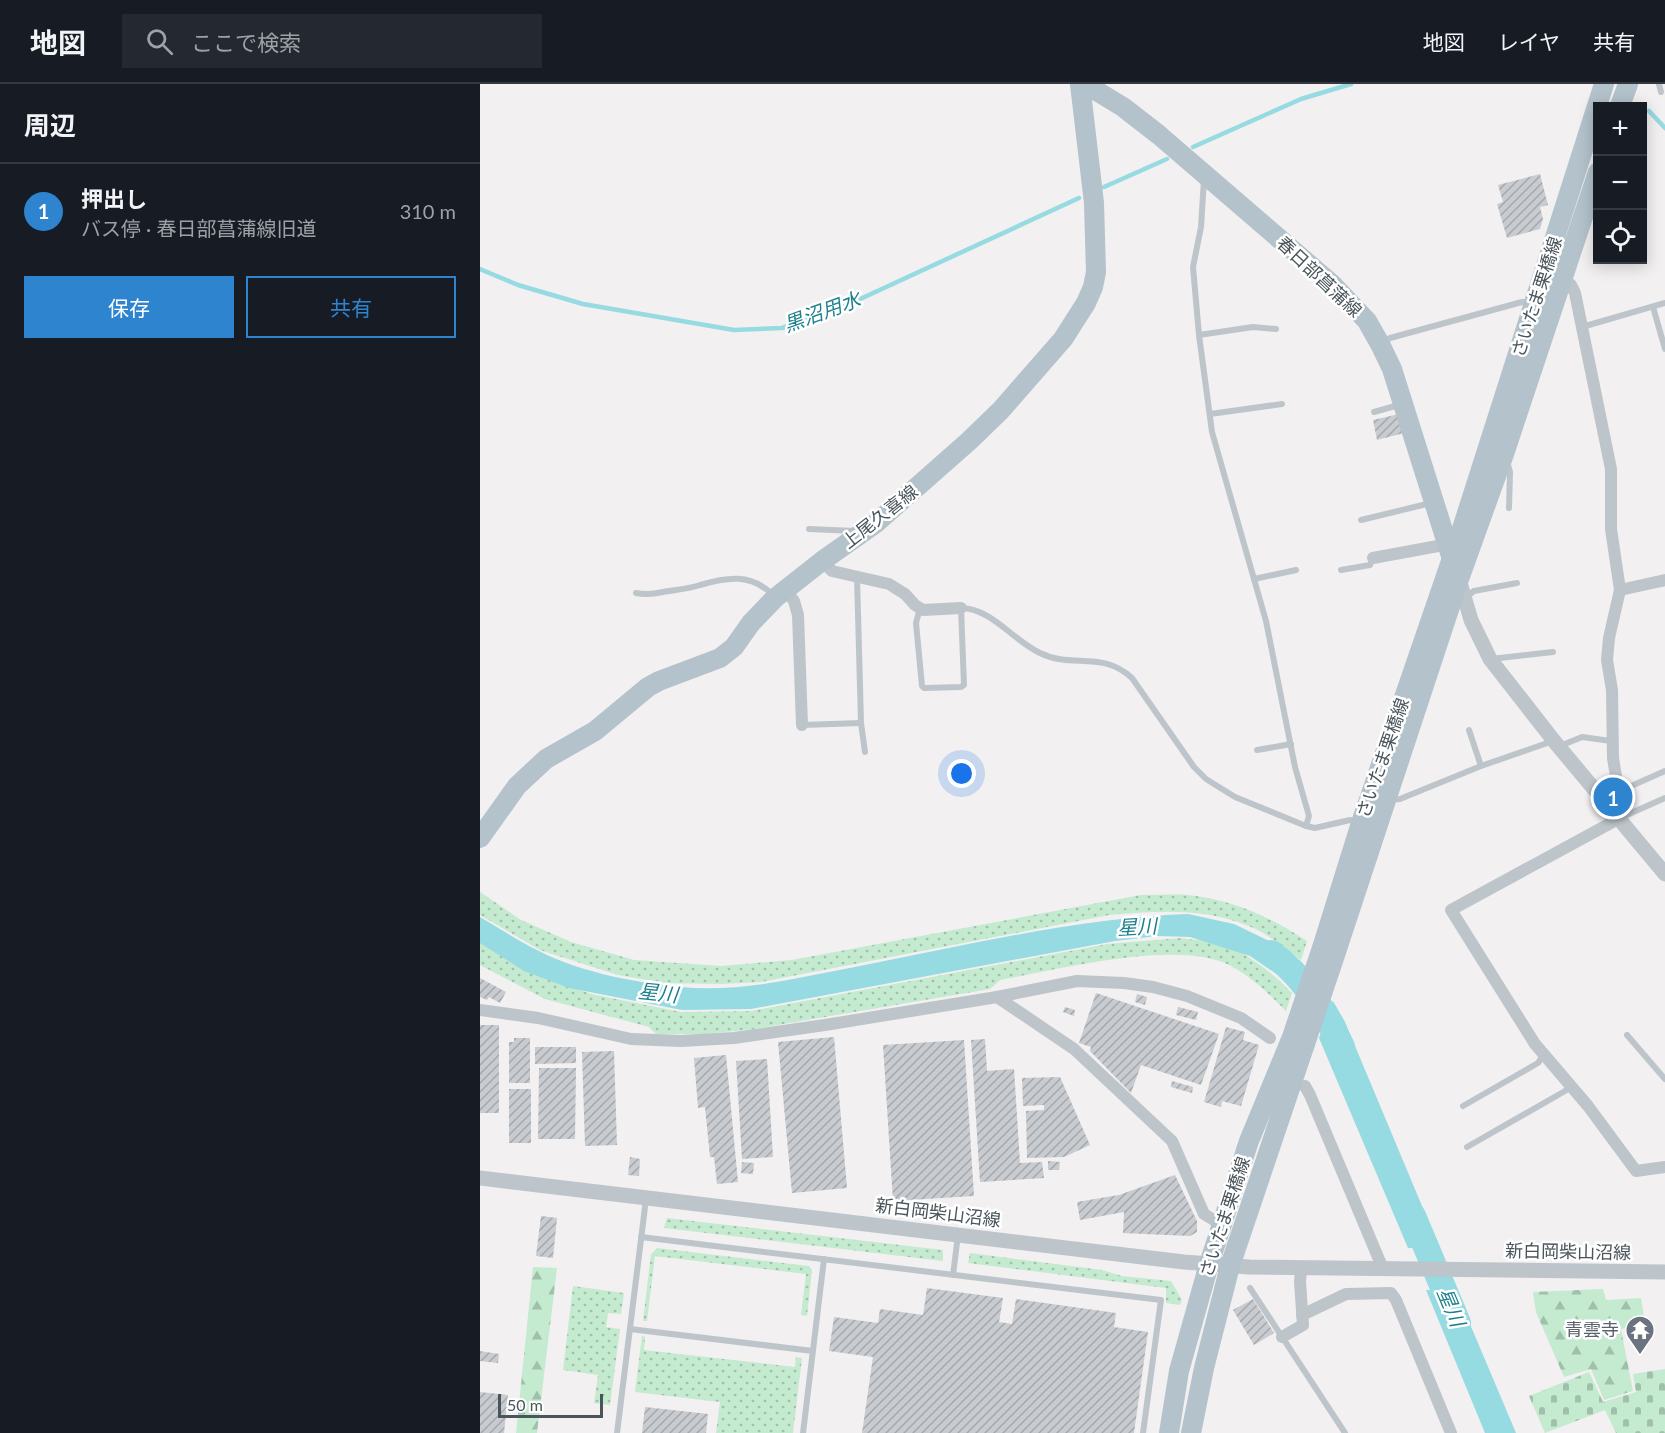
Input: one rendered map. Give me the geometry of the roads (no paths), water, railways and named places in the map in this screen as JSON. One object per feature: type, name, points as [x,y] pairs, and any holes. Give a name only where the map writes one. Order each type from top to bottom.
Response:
[{"type":"main road","name":"春日部菖蒲線","points":[[1083,84],[1132,114],[1159,135],[1333,285],[1367,321],[1392,369],[1459,579]]},
{"type":"main road","name":"上尾久喜線","points":[[480,838],[517,786],[546,759],[595,731],[648,687],[720,658],[734,647],[751,623],[780,594],[860,535],[925,481],[1001,410],[1056,347],[1086,303],[1094,279],[1096,254],[1094,203],[1083,84]]},
{"type":"main road","name":"さいたま栗橋線","points":[[1327,956],[1360,823],[1449,548],[1535,302],[1604,84]]},
{"type":"main road","points":[[1621,102],[1628,84]]},
{"type":"main road","name":"さいたま栗橋線","points":[[1191,1433],[1204,1368],[1230,1266],[1296,1045],[1385,801],[1593,187]]},
{"type":"main road","name":"さいたま栗橋線","points":[[1169,1433],[1179,1371],[1209,1264],[1249,1141],[1296,1045]]},
{"type":"street","points":[[1562,277],[1571,285],[1575,293],[1611,469],[1611,530],[1620,590],[1608,649],[1613,721],[1612,759],[1620,791],[1620,818]]},
{"type":"street","points":[[1373,558],[1438,546],[1449,548]]},
{"type":"street","points":[[822,561],[832,571],[896,587],[922,610],[961,608]]},
{"type":"street","points":[[1459,579],[1475,630],[1490,659],[1665,874]]},
{"type":"street","points":[[1620,590],[1665,580]]},
{"type":"street","points":[[780,594],[794,601],[798,615],[802,725]]},
{"type":"street","points":[[1620,818],[1451,910],[1535,1044],[1588,1106],[1636,1172],[1665,1167]]},
{"type":"street","points":[[480,1010],[538,1018],[631,1039],[681,1041],[757,1035],[998,997],[1077,981],[1124,983],[1153,987],[1187,996],[1240,1018],[1270,1038]]},
{"type":"street","points":[[998,997],[1074,1049],[1172,1141],[1204,1214],[1222,1225]]},
{"type":"street","points":[[1305,1086],[1388,1270]]},
{"type":"street","name":"新白岡柴山沼線","points":[[480,1178],[1230,1266],[1301,1269],[1665,1272]]},
{"type":"street","points":[[1282,1337],[1303,1325],[1301,1269]]},
{"type":"street","points":[[1302,1315],[1347,1293],[1391,1293],[1396,1300],[1451,1433]]},
{"type":"lane","points":[[1659,84],[1661,92]]},
{"type":"lane","points":[[1206,176],[1203,182],[1202,227],[1193,267],[1199,336],[1210,414],[1215,442],[1266,621],[1291,744],[1309,816],[1306,826]]},
{"type":"lane","points":[[1380,344],[1390,338],[1522,302],[1535,302]]},
{"type":"lane","points":[[1582,327],[1665,303]]},
{"type":"lane","points":[[1653,307],[1665,349]]},
{"type":"lane","points":[[1199,336],[1253,327],[1276,329]]},
{"type":"lane","points":[[1210,414],[1282,404]]},
{"type":"lane","points":[[1374,412],[1403,404]]},
{"type":"lane","points":[[1504,454],[1510,472],[1509,508]]},
{"type":"lane","points":[[1362,520],[1435,503]]},
{"type":"lane","points":[[809,529],[853,529],[860,535]]},
{"type":"lane","points":[[1341,570],[1370,564],[1373,558]]},
{"type":"lane","points":[[1254,579],[1296,570]]},
{"type":"lane","points":[[857,577],[861,723],[865,752]]},
{"type":"lane","points":[[636,593],[650,594],[699,586],[721,579],[736,579],[757,582],[780,594]]},
{"type":"lane","points":[[1464,598],[1474,591],[1517,583]]},
{"type":"lane","points":[[920,608],[916,623],[924,688],[964,685],[961,608],[973,609],[984,613],[1039,653],[1063,659],[1110,663],[1122,669],[1132,678],[1194,767],[1206,779],[1235,797],[1315,828],[1350,820],[1360,823]]},
{"type":"lane","points":[[1490,659],[1553,652]]},
{"type":"lane","points":[[802,725],[861,723]]},
{"type":"lane","points":[[1469,730],[1481,766]]},
{"type":"lane","points":[[1385,801],[1400,799],[1481,766],[1582,737],[1611,741]]},
{"type":"lane","points":[[1257,750],[1291,744]]},
{"type":"lane","points":[[1620,791],[1665,771]]},
{"type":"lane","points":[[1620,818],[1665,798]]},
{"type":"lane","points":[[1627,1035],[1665,1079]]},
{"type":"lane","points":[[1462,1106],[1538,1063],[1544,1054]]},
{"type":"lane","points":[[1467,1147],[1572,1087]]},
{"type":"lane","points":[[617,1433],[646,1198]]},
{"type":"lane","points":[[952,1275],[958,1235]]},
{"type":"lane","points":[[641,1237],[1161,1300],[1143,1433]]},
{"type":"lane","points":[[803,1433],[824,1259]]},
{"type":"lane","points":[[1250,1288],[1345,1433]]},
{"type":"lane","points":[[630,1329],[813,1351]]},
{"type":"water","points":[[1188,914],[1234,924],[1267,940],[1300,964],[1292,989],[1278,975],[1250,956],[1190,937],[1157,936],[1115,941],[751,1009],[682,1010],[569,988],[524,971],[480,943],[480,917],[531,947],[584,969],[661,985],[726,988],[793,979],[1064,927]]},
{"type":"water","points":[[1333,1001],[1345,1022],[1440,1249],[1408,1248],[1319,1038]]},
{"type":"water","points":[[1426,1290],[1456,1291],[1516,1433],[1485,1433]]},
{"type":"waterway","name":"黒沼用水","points":[[1193,147],[1301,99],[1351,84]]},
{"type":"waterway","name":"黒沼用水","points":[[1649,111],[1665,128]]},
{"type":"waterway","name":"黒沼用水","points":[[1104,187],[1167,159]]},
{"type":"waterway","name":"黒沼用水","points":[[480,269],[518,285],[583,304],[734,330],[782,328],[832,312],[1079,198]]},
{"type":"waterway","name":"星川","points":[[1271,953],[1303,983],[1342,1047]]},
{"type":"waterway","name":"星川","points":[[1413,1216],[1458,1323]]},
{"type":"place","name":"押出し","points":[[1613,797]]},
{"type":"place","name":"青雲寺","points":[[1640,1356]]}]
